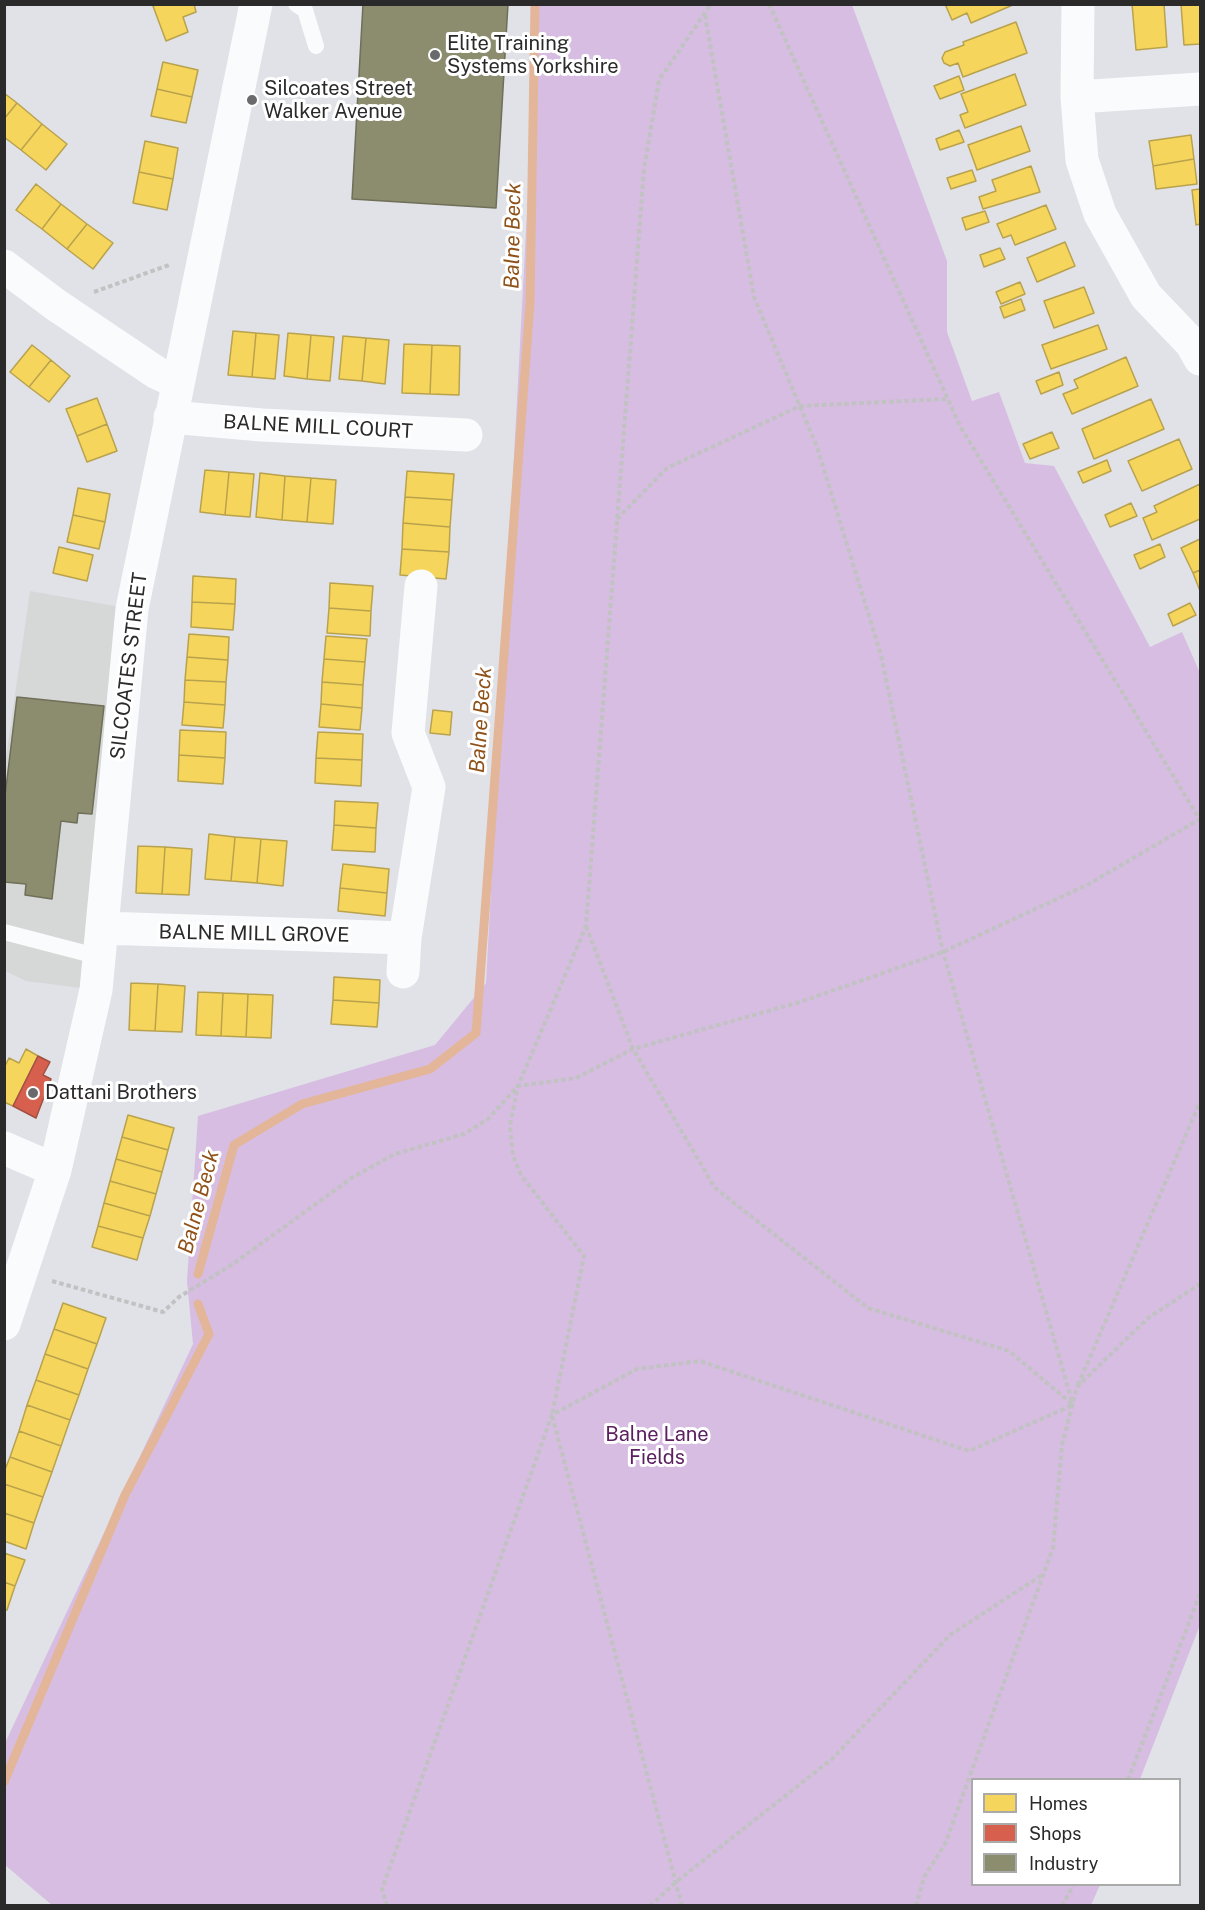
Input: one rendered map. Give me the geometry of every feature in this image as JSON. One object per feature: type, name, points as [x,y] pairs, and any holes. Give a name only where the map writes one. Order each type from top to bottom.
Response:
[{"type":"street","name":"SILCOATES STREET","points":[[4,1324],[55,1170],[96,990],[132,609],[256,4]]},
{"type":"street","points":[[1078,4],[1077,97],[1082,160],[1100,214],[1146,296],[1191,344],[1200,358]]},
{"type":"street","points":[[1077,97],[1200,89]]},
{"type":"street","points":[[4,266],[56,305],[157,373],[177,382]]},
{"type":"street","name":"BALNE MILL COURT","points":[[170,417],[262,425],[466,435]]},
{"type":"street","points":[[403,972],[405,938],[429,787],[408,733],[421,586]]},
{"type":"street","name":"BALNE MILL GROVE","points":[[101,943],[405,938]]},
{"type":"street","points":[[4,1148],[55,1170]]},
{"type":"lane","points":[[296,4],[305,10],[316,46]]},
{"type":"lane","points":[[4,932],[101,943]]},
{"type":"path","points":[[387,1905],[382,1889],[552,1415],[584,1256],[520,1175],[513,1156],[510,1125],[518,1086],[586,926],[644,169],[658,80],[711,4]]},
{"type":"path","points":[[22,1272],[164,1312],[179,1297],[233,1264],[353,1177],[394,1154],[464,1134],[488,1119],[518,1086],[576,1078],[633,1049],[800,1002],[943,951],[1089,884],[1200,820],[966,436],[947,399],[769,4]]},
{"type":"path","points":[[705,14],[754,297],[817,447],[881,655],[943,951],[1073,1405]]},
{"type":"path","points":[[56,305],[206,252]]},
{"type":"path","points":[[617,520],[667,468],[800,406],[947,399]]},
{"type":"path","points":[[586,926],[633,1049],[715,1188],[868,1308],[1009,1351],[1073,1405]]},
{"type":"path","points":[[915,1905],[924,1877],[945,1844],[1053,1548],[1062,1445],[1077,1387],[1200,1102]]},
{"type":"path","points":[[1077,1387],[1148,1318],[1200,1284]]},
{"type":"path","points":[[552,1415],[637,1369],[700,1361],[969,1451],[1073,1405]]},
{"type":"path","points":[[552,1415],[682,1905]]},
{"type":"path","points":[[650,1905],[675,1882],[832,1759],[950,1635],[1043,1575]]},
{"type":"path","points":[[1128,1778],[1200,1593]]},
{"type":"path","points":[[1062,1905],[1073,1886]]},
{"type":"shaded area","points":[[30,591],[132,609],[96,990],[26,981],[5,971],[5,764]]},
{"type":"green space","name":"Balne Lane Fields","points":[[538,5],[852,5],[947,261],[947,332],[972,401],[999,392],[1025,463],[1054,466],[1150,647],[1182,632],[1200,673],[1200,1625],[1140,1778],[971,1778],[971,1886],[1100,1886],[1091,1905],[53,1906],[5,1865],[5,1743],[193,1344],[187,1281],[198,1116],[435,1045],[486,983]]},
{"type":"building: Homes","points":[[156,4],[194,4],[196,12],[183,17],[188,32],[166,41],[153,6]]},
{"type":"building: Homes","points":[[945,4],[1015,4],[971,23],[967,13],[952,20]]},
{"type":"building: Homes","points":[[1132,4],[1164,4],[1167,47],[1136,50]]},
{"type":"building: Homes","points":[[1181,4],[1200,4],[1200,44],[1184,45]]},
{"type":"building: Homes","points":[[1016,22],[1027,53],[963,77],[958,63],[950,66],[944,63],[942,58],[945,52],[964,45],[963,42]]},
{"type":"building: Homes","points":[[163,62],[198,70],[192,97],[157,89]]},
{"type":"building: Homes","points":[[1015,74],[1026,105],[965,128],[960,115],[968,112],[961,94]]},
{"type":"building: Homes","points":[[959,76],[964,90],[940,99],[934,86]]},
{"type":"building: Homes","points":[[157,89],[192,97],[186,123],[151,116]]},
{"type":"building: Homes","points":[[4,93],[17,103],[4,119]]},
{"type":"building: Homes","points":[[17,103],[42,124],[21,150],[4,137],[4,119]]},
{"type":"building: Homes","points":[[42,124],[67,144],[46,170],[21,150]]},
{"type":"building: Homes","points":[[1021,126],[1030,151],[977,170],[968,145]]},
{"type":"building: Homes","points":[[959,130],[964,142],[940,150],[936,139]]},
{"type":"building: Homes","points":[[1191,135],[1194,159],[1153,166],[1149,141]]},
{"type":"building: Homes","points":[[145,141],[178,148],[173,179],[139,172]]},
{"type":"building: Homes","points":[[1194,159],[1197,184],[1156,189],[1153,166]]},
{"type":"building: Homes","points":[[1031,166],[1040,192],[983,209],[979,197],[996,191],[992,180]]},
{"type":"building: Homes","points":[[972,170],[976,181],[951,189],[947,178]]},
{"type":"building: Homes","points":[[139,172],[173,179],[167,210],[133,203]]},
{"type":"building: Homes","points":[[36,184],[61,204],[42,229],[16,210]]},
{"type":"building: Homes","points":[[1200,189],[1200,224],[1196,225],[1192,190]]},
{"type":"building: Homes","points":[[61,204],[87,224],[67,249],[42,229]]},
{"type":"building: Homes","points":[[1046,205],[1056,229],[1015,245],[1011,235],[1003,238],[997,224]]},
{"type":"building: Homes","points":[[985,211],[989,222],[966,230],[962,218]]},
{"type":"building: Homes","points":[[87,224],[113,243],[93,269],[67,249]]},
{"type":"building: Homes","points":[[1065,242],[1075,266],[1037,282],[1027,258]]},
{"type":"building: Homes","points":[[1000,248],[1005,259],[984,267],[980,255]]},
{"type":"building: Homes","points":[[1020,282],[1025,294],[1001,304],[996,292]]},
{"type":"building: Homes","points":[[1084,287],[1094,313],[1054,328],[1044,301]]},
{"type":"building: Homes","points":[[1021,299],[1025,310],[1004,318],[1000,307]]},
{"type":"building: Homes","points":[[1098,325],[1107,349],[1051,369],[1042,345]]},
{"type":"building: Homes","points":[[233,331],[256,333],[252,377],[228,375]]},
{"type":"building: Homes","points":[[256,333],[279,335],[275,379],[252,377]]},
{"type":"building: Homes","points":[[288,333],[311,335],[307,379],[284,376]]},
{"type":"building: Homes","points":[[311,335],[334,337],[330,381],[307,379]]},
{"type":"building: Homes","points":[[343,336],[366,338],[362,381],[339,379]]},
{"type":"building: Homes","points":[[366,338],[389,340],[385,384],[362,381]]},
{"type":"building: Homes","points":[[404,344],[432,345],[430,394],[402,393]]},
{"type":"building: Homes","points":[[32,345],[51,360],[29,387],[10,372]]},
{"type":"building: Homes","points":[[432,345],[460,346],[459,395],[430,394]]},
{"type":"building: Homes","points":[[1126,357],[1138,386],[1072,414],[1063,394],[1078,388],[1074,380]]},
{"type":"building: Homes","points":[[51,360],[70,376],[49,402],[29,387]]},
{"type":"building: Homes","points":[[1059,372],[1063,385],[1041,394],[1036,381]]},
{"type":"building: Homes","points":[[97,398],[107,424],[77,436],[66,409]]},
{"type":"building: Homes","points":[[1151,399],[1164,429],[1094,459],[1082,429]]},
{"type":"building: Homes","points":[[107,424],[117,451],[87,462],[77,436]]},
{"type":"building: Homes","points":[[1052,432],[1059,448],[1030,459],[1023,444]]},
{"type":"building: Homes","points":[[1179,439],[1192,469],[1142,491],[1128,461]]},
{"type":"building: Homes","points":[[1107,460],[1111,471],[1083,483],[1078,472]]},
{"type":"building: Homes","points":[[205,470],[229,472],[225,515],[200,512]]},
{"type":"building: Homes","points":[[407,471],[454,474],[452,500],[405,497]]},
{"type":"building: Homes","points":[[229,472],[254,474],[250,517],[225,515]]},
{"type":"building: Homes","points":[[260,473],[285,476],[282,520],[256,517]]},
{"type":"building: Homes","points":[[285,476],[311,478],[307,522],[282,520]]},
{"type":"building: Homes","points":[[311,478],[336,480],[333,524],[307,522]]},
{"type":"building: Homes","points":[[1200,484],[1200,519],[1152,540],[1143,518],[1157,512],[1154,506]]},
{"type":"building: Homes","points":[[78,488],[110,494],[105,522],[73,515]]},
{"type":"building: Homes","points":[[405,497],[452,500],[450,527],[403,523]]},
{"type":"building: Homes","points":[[1131,503],[1137,516],[1110,527],[1105,515]]},
{"type":"building: Homes","points":[[73,515],[105,522],[99,549],[67,542]]},
{"type":"building: Homes","points":[[403,523],[450,527],[449,552],[402,549]]},
{"type":"building: Homes","points":[[1200,539],[1200,570],[1193,573],[1181,548]]},
{"type":"building: Homes","points":[[1160,544],[1165,557],[1140,569],[1134,555]]},
{"type":"building: Homes","points":[[59,547],[93,555],[87,581],[53,573]]},
{"type":"building: Homes","points":[[402,549],[449,552],[446,579],[400,575]]},
{"type":"building: Homes","points":[[1200,570],[1200,591],[1193,573]]},
{"type":"building: Homes","points":[[193,576],[236,579],[235,604],[192,602]]},
{"type":"building: Homes","points":[[330,583],[373,586],[371,611],[329,608]]},
{"type":"building: Homes","points":[[192,602],[235,604],[233,630],[191,627]]},
{"type":"building: Homes","points":[[1190,603],[1196,615],[1173,626],[1168,614]]},
{"type":"building: Homes","points":[[329,608],[371,611],[370,636],[327,633]]},
{"type":"building: Homes","points":[[189,634],[229,637],[228,660],[187,657]]},
{"type":"building: Homes","points":[[326,636],[367,639],[365,662],[324,659]]},
{"type":"building: Homes","points":[[187,657],[228,660],[226,682],[185,680]]},
{"type":"building: Homes","points":[[324,659],[365,662],[363,685],[322,682]]},
{"type":"building: Homes","points":[[185,680],[226,682],[225,705],[184,702]]},
{"type":"building: Homes","points":[[322,682],[363,685],[362,708],[321,704]]},
{"type":"building: Homes","points":[[184,702],[225,705],[223,728],[182,725]]},
{"type":"building: Homes","points":[[321,704],[362,708],[360,730],[319,727]]},
{"type":"building: Homes","points":[[433,710],[452,712],[450,735],[430,733]]},
{"type":"building: Homes","points":[[180,730],[226,732],[225,758],[179,755]]},
{"type":"building: Homes","points":[[318,732],[363,734],[362,760],[316,758]]},
{"type":"building: Homes","points":[[179,755],[225,758],[223,784],[178,781]]},
{"type":"building: Homes","points":[[316,758],[362,760],[361,786],[315,783]]},
{"type":"building: Homes","points":[[335,801],[378,803],[376,828],[334,825]]},
{"type":"building: Homes","points":[[334,825],[376,828],[375,852],[332,850]]},
{"type":"building: Homes","points":[[209,834],[235,837],[231,881],[205,879]]},
{"type":"building: Homes","points":[[235,837],[261,839],[257,883],[231,881]]},
{"type":"building: Homes","points":[[261,839],[287,841],[283,886],[257,883]]},
{"type":"building: Homes","points":[[138,846],[165,847],[162,894],[136,893]]},
{"type":"building: Homes","points":[[165,847],[192,849],[189,895],[162,894]]},
{"type":"building: Homes","points":[[343,864],[389,869],[387,893],[340,888]]},
{"type":"building: Homes","points":[[340,888],[387,893],[385,916],[338,911]]},
{"type":"building: Homes","points":[[334,977],[380,980],[379,1003],[333,1000]]},
{"type":"building: Homes","points":[[131,983],[158,984],[155,1031],[129,1030]]},
{"type":"building: Homes","points":[[158,984],[185,986],[182,1032],[155,1031]]},
{"type":"building: Homes","points":[[198,992],[223,993],[221,1036],[196,1035]]},
{"type":"building: Homes","points":[[223,993],[248,994],[246,1037],[221,1036]]},
{"type":"building: Homes","points":[[248,994],[273,995],[271,1038],[246,1037]]},
{"type":"building: Homes","points":[[333,1000],[379,1003],[377,1027],[331,1024]]},
{"type":"building: Homes","points":[[26,1049],[38,1056],[13,1106],[4,1102],[4,1068],[9,1058],[19,1063]]},
{"type":"building: Homes","points":[[128,1115],[174,1128],[168,1150],[122,1137]]},
{"type":"building: Homes","points":[[122,1137],[168,1150],[162,1172],[116,1159]]},
{"type":"building: Homes","points":[[116,1159],[162,1172],[156,1194],[110,1181]]},
{"type":"building: Homes","points":[[110,1181],[156,1194],[150,1216],[104,1203]]},
{"type":"building: Homes","points":[[104,1203],[150,1216],[143,1238],[98,1226]]},
{"type":"building: Homes","points":[[98,1226],[143,1238],[137,1260],[92,1247]]},
{"type":"building: Homes","points":[[63,1303],[106,1318],[97,1344],[54,1329]]},
{"type":"building: Homes","points":[[54,1329],[97,1344],[88,1369],[45,1354]]},
{"type":"building: Homes","points":[[45,1354],[88,1369],[79,1395],[36,1380]]},
{"type":"building: Homes","points":[[36,1380],[79,1395],[70,1420],[27,1405]]},
{"type":"building: Homes","points":[[27,1405],[70,1420],[61,1446],[19,1431]]},
{"type":"building: Homes","points":[[19,1431],[61,1446],[52,1472],[10,1457]]},
{"type":"building: Homes","points":[[10,1457],[52,1472],[43,1497],[4,1484],[4,1472]]},
{"type":"building: Homes","points":[[4,1484],[43,1497],[34,1523],[4,1513]]},
{"type":"building: Homes","points":[[4,1513],[34,1523],[26,1549],[4,1541]]},
{"type":"building: Homes","points":[[4,1553],[25,1560],[15,1586],[4,1582]]},
{"type":"building: Homes","points":[[4,1582],[15,1586],[7,1610],[4,1610]]},
{"type":"building: Shops","name":"Dattani Brothers","points":[[38,1056],[50,1062],[43,1075],[51,1079],[36,1118],[13,1106]]},
{"type":"building: Industry","points":[[363,4],[508,4],[496,208],[352,199]]},
{"type":"building: Industry","points":[[17,697],[104,706],[92,814],[78,813],[77,823],[61,821],[52,899],[25,895],[26,884],[4,882],[4,804]]},
{"type":"waterway","name":"Balne Beck","points":[[198,1274],[234,1145],[302,1104],[430,1069],[476,1033],[530,303],[535,4]]},
{"type":"waterway","name":"Balne Beck","points":[[4,1782],[125,1495],[209,1334],[198,1304]]},
{"type":"place","name":"Elite Training Systems Yorkshire","points":[[435,55]]},
{"type":"place","name":"Silcoates Street Walker Avenue","points":[[252,100]]},
{"type":"place","name":"Dattani Brothers","points":[[33,1093]]}]
